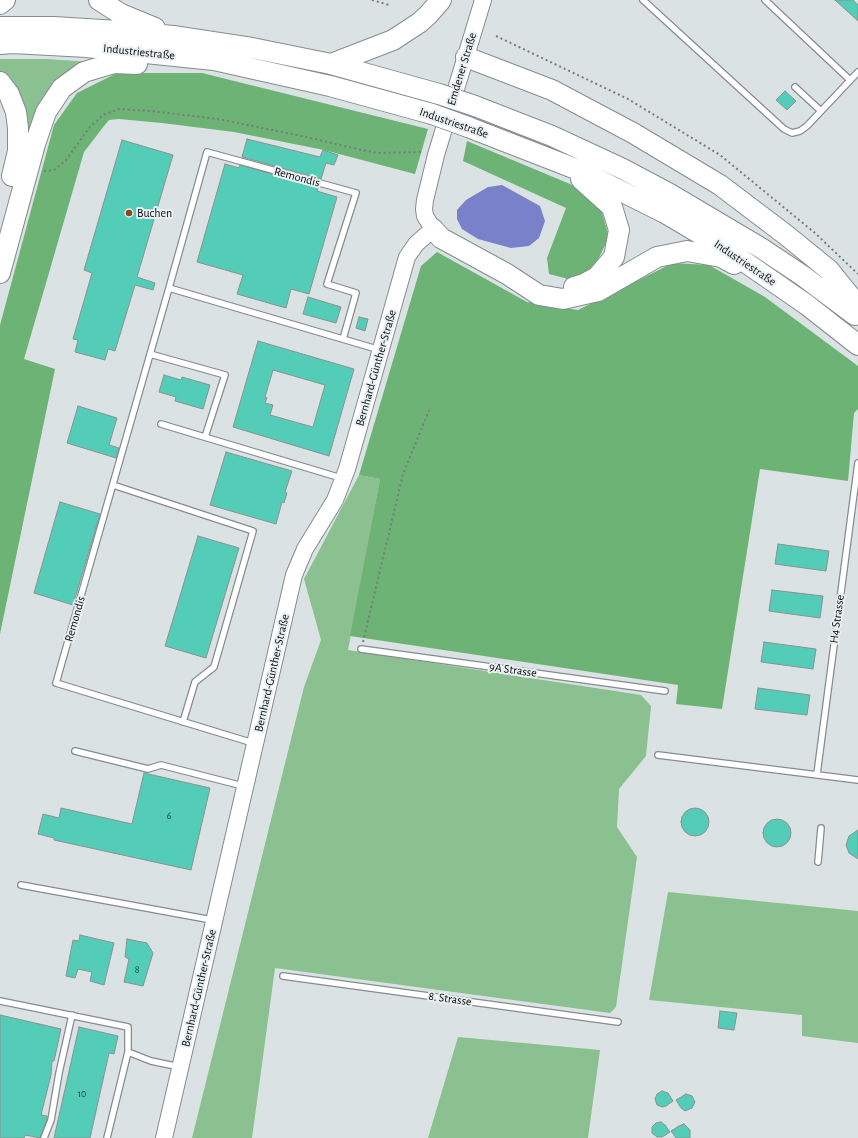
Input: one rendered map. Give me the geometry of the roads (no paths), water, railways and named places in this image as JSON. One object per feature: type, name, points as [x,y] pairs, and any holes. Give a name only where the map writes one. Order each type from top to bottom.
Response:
[{"type":"highway","points":[[0,4],[5,0]]},
{"type":"highway","points":[[99,0],[121,14],[173,36]]},
{"type":"highway","points":[[331,64],[393,40],[419,23],[441,0]]},
{"type":"highway","name":"Industriestraße","points":[[0,27],[54,27],[118,31],[173,36],[252,48],[331,64],[439,94],[475,106],[552,136],[623,169],[670,194],[761,248],[803,276],[858,317]]},
{"type":"highway","name":"Industriestraße","points":[[0,44],[13,43],[86,47],[214,60],[330,86],[432,114],[468,126],[581,171],[665,213],[729,250],[807,305],[858,345]]},
{"type":"highway","points":[[0,273],[34,144],[46,112],[62,88],[84,72],[114,63],[160,65],[196,58]]},
{"type":"highway","points":[[466,58],[552,90],[632,133],[720,185],[786,235],[828,270],[858,306]]},
{"type":"highway","points":[[0,82],[9,94],[14,106],[18,128],[18,151],[0,227]]},
{"type":"highway","points":[[507,274],[540,285],[567,290],[584,284],[597,276],[614,257],[619,230],[612,208],[567,166]]},
{"type":"highway","points":[[432,229],[441,238],[507,274],[539,295],[563,299],[598,291],[657,257],[687,251],[721,257],[807,305]]},
{"type":"street","name":"Emdener Straße","points":[[432,229],[425,216],[425,200],[436,155],[484,0]]},
{"type":"street","name":"Bernhard-Günther-Straße","points":[[164,1138],[294,575],[305,548],[335,500],[344,479],[407,257],[416,244],[432,229]]},
{"type":"lane","points":[[643,0],[784,129],[792,133],[800,131],[807,126],[858,72]]},
{"type":"lane","points":[[765,0],[850,80]]},
{"type":"lane","points":[[795,87],[821,111]]},
{"type":"lane","name":"Remondis","points":[[255,743],[56,683],[207,152],[356,193],[327,284],[356,293],[343,339]]},
{"type":"lane","points":[[169,288],[381,351]]},
{"type":"lane","points":[[150,354],[225,376],[205,437]]},
{"type":"lane","points":[[161,424],[344,479]]},
{"type":"lane","name":"H4 Strasse","points":[[817,774],[858,463]]},
{"type":"lane","points":[[113,485],[254,531],[214,667],[195,682],[183,722]]},
{"type":"lane","name":"9A Strasse","points":[[361,649],[666,691]]},
{"type":"lane","points":[[75,751],[148,769],[161,765],[245,786]]},
{"type":"lane","points":[[658,755],[858,780]]},
{"type":"lane","points":[[818,862],[821,828]]},
{"type":"lane","points":[[21,885],[214,920]]},
{"type":"lane","name":"8. Strasse","points":[[283,976],[618,1022]]},
{"type":"lane","points":[[0,1001],[128,1026],[128,1052],[107,1138]]},
{"type":"lane","points":[[44,1138],[51,1120],[59,1073],[72,1015]]},
{"type":"lane","points":[[128,1052],[151,1061],[180,1067]]},
{"type":"water","points":[[502,185],[540,206],[545,221],[539,238],[529,246],[511,248],[478,239],[462,229],[457,219],[457,210],[466,200],[488,187]]},
{"type":"place","name":"Buchen","points":[[129,213]]}]
